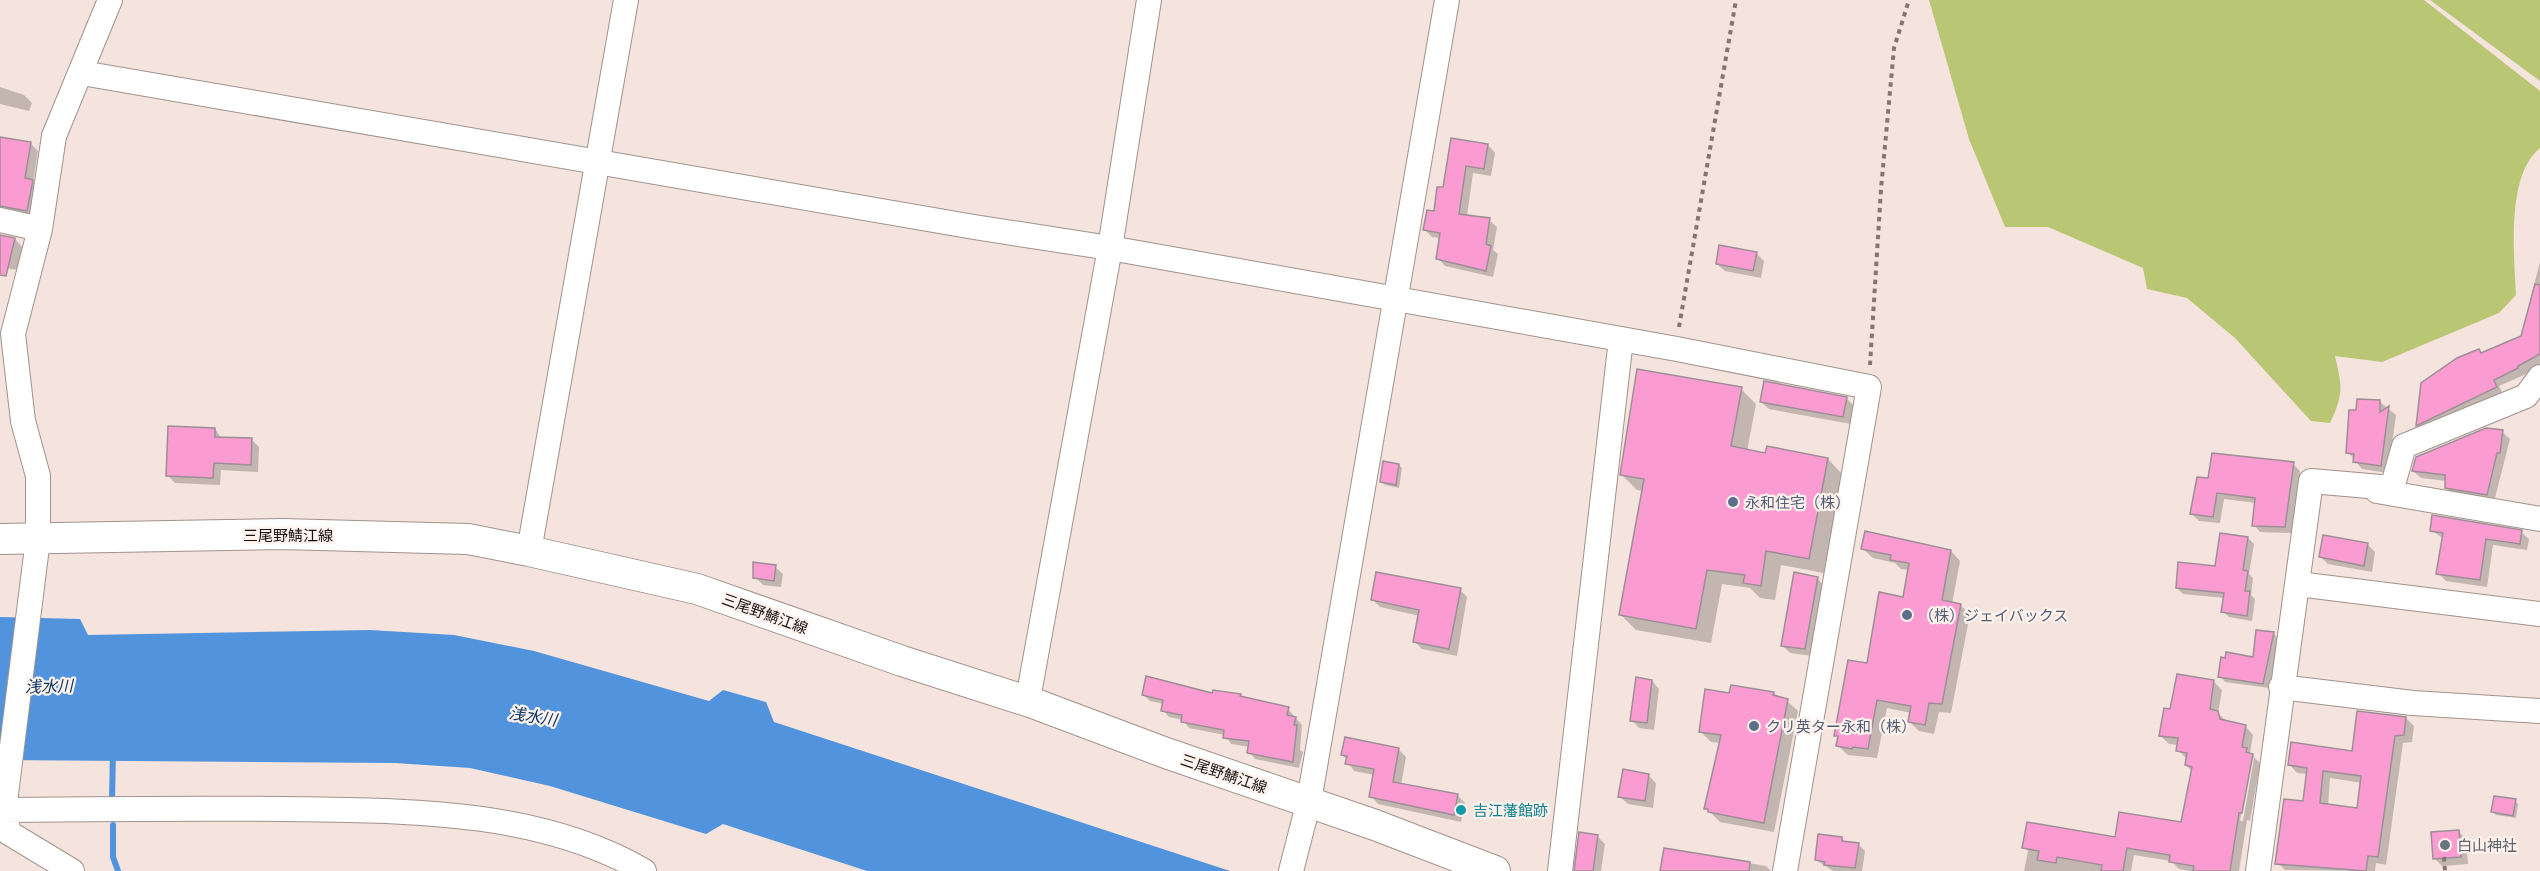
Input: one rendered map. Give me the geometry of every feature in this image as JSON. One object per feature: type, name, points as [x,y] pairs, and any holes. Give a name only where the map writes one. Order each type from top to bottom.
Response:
[{"type":"main road","name":"三尾野鯖江線","points":[[0,539],[36,553],[282,534],[468,539],[529,551],[697,589],[902,661],[1033,703],[1166,753],[1309,801],[1495,871]]},
{"type":"street","points":[[72,871],[9,833],[3,805],[36,553],[38,476],[23,421],[14,334],[39,229],[54,136],[82,73],[110,0]]},
{"type":"street","points":[[529,551],[626,0]]},
{"type":"street","points":[[1033,703],[1028,699],[1110,248],[1149,0]]},
{"type":"street","points":[[1291,871],[1309,801],[1447,0]]},
{"type":"street","points":[[82,73],[597,163],[1110,248],[1396,301],[1621,339],[1869,387],[1785,871]]},
{"type":"street","points":[[0,220],[39,229]]},
{"type":"street","points":[[1560,871],[1621,339]]},
{"type":"street","points":[[2311,481],[2392,488],[2404,446],[2526,396],[2540,377]]},
{"type":"street","points":[[2311,481],[2540,519]]},
{"type":"street","points":[[2258,871],[2281,687],[2298,584],[2311,481]]},
{"type":"street","points":[[2298,584],[2540,614]]},
{"type":"street","points":[[2281,687],[2413,703],[2540,711]]},
{"type":"street","points":[[3,805],[378,810],[448,815],[522,828],[595,845],[614,863],[644,871]]},
{"type":"path","points":[[1675,349],[1736,0]]},
{"type":"path","points":[[1869,387],[1881,189],[1894,48],[1910,0]]},
{"type":"path","points":[[2444,857],[2445,871]]},
{"type":"green space","points":[[1929,0],[2424,0],[2540,91],[2540,148],[2529,160],[2522,177],[2514,217],[2516,295],[2499,313],[2382,362],[2335,356],[2340,383],[2338,405],[2330,423],[2311,421],[2235,338],[2187,298],[2147,289],[2143,268],[2048,227],[2005,227],[1969,139]]},
{"type":"green space","points":[[2430,0],[2540,0],[2540,81]]},
{"type":"water","name":"浅水川","points":[[0,617],[80,619],[88,635],[370,630],[454,635],[534,651],[709,701],[723,690],[766,702],[774,722],[1230,871],[867,871],[723,824],[706,834],[550,786],[470,768],[395,763],[0,760]]},
{"type":"building","points":[[0,137],[31,142],[25,178],[33,180],[27,211],[0,206]]},
{"type":"building","points":[[1451,138],[1488,144],[1484,169],[1466,166],[1459,214],[1490,218],[1486,244],[1491,246],[1486,271],[1436,259],[1440,233],[1423,230],[1427,210],[1434,211],[1437,187],[1443,187]]},
{"type":"building","points":[[0,235],[15,238],[6,276],[0,275]]},
{"type":"building","points":[[1719,245],[1757,252],[1753,271],[1716,264]]},
{"type":"building","points":[[2535,284],[2540,285],[2540,354],[2494,380],[2497,387],[2416,426],[2421,383],[2457,358],[2479,349],[2481,353],[2521,336]]},
{"type":"building","points":[[1637,369],[1742,387],[1731,446],[1765,453],[1767,446],[1828,458],[1809,559],[1766,551],[1761,586],[1743,583],[1745,575],[1707,570],[1696,629],[1619,615],[1644,479],[1620,475]]},
{"type":"building","points":[[1764,381],[1847,397],[1843,417],[1760,402]]},
{"type":"building","points":[[2357,399],[2380,400],[2380,412],[2389,406],[2381,466],[2353,462],[2354,454],[2346,453],[2349,410],[2356,410]]},
{"type":"building","points":[[168,426],[215,428],[215,437],[252,438],[251,465],[214,463],[213,478],[166,476]]},
{"type":"building","points":[[2486,428],[2503,430],[2500,453],[2497,453],[2487,495],[2445,488],[2445,475],[2412,471],[2416,457]]},
{"type":"building","points":[[2212,453],[2294,462],[2285,527],[2252,526],[2255,498],[2217,493],[2213,517],[2190,514],[2197,477],[2208,478]]},
{"type":"building","points":[[1383,461],[1399,464],[1396,485],[1380,482]]},
{"type":"building","points":[[2432,515],[2522,530],[2520,544],[2486,539],[2480,580],[2436,574],[2443,533],[2430,531]]},
{"type":"building","points":[[1865,531],[1951,550],[1942,600],[1961,604],[1942,704],[1929,703],[1925,725],[1908,722],[1911,706],[1877,700],[1868,749],[1853,747],[1852,749],[1836,746],[1838,736],[1834,736],[1848,660],[1867,663],[1879,592],[1903,597],[1909,563],[1890,560],[1891,555],[1861,549]]},
{"type":"building","points":[[2220,533],[2248,537],[2243,570],[2248,571],[2245,591],[2250,591],[2247,616],[2221,612],[2224,593],[2176,588],[2178,562],[2215,566]]},
{"type":"building","points":[[2323,535],[2368,543],[2364,566],[2319,557]]},
{"type":"building","points":[[753,562],[776,565],[774,581],[753,578]]},
{"type":"building","points":[[1376,572],[1461,588],[1449,649],[1413,642],[1419,610],[1371,600]]},
{"type":"building","points":[[1794,572],[1818,577],[1805,649],[1781,646]]},
{"type":"building","points":[[2256,630],[2274,632],[2263,684],[2218,677],[2221,657],[2225,658],[2226,652],[2253,657]]},
{"type":"building","points":[[2177,674],[2214,680],[2210,709],[2218,711],[2220,719],[2246,725],[2242,747],[2247,748],[2246,752],[2253,754],[2242,813],[2239,813],[2230,871],[2193,871],[2194,866],[2169,862],[2170,855],[2127,848],[2123,871],[2101,871],[2102,865],[2057,857],[2056,863],[2037,860],[2039,851],[2022,848],[2027,822],[2115,837],[2119,812],[2181,822],[2192,767],[2185,765],[2187,753],[2176,751],[2178,738],[2159,736],[2164,708],[2170,709]]},
{"type":"building","points":[[1146,676],[1212,693],[1213,690],[1241,694],[1240,696],[1289,707],[1287,715],[1296,717],[1294,725],[1297,725],[1293,762],[1247,753],[1249,741],[1223,738],[1224,730],[1181,722],[1182,715],[1161,711],[1163,700],[1142,695]]},
{"type":"building","points":[[1636,677],[1652,680],[1647,723],[1630,721]]},
{"type":"building","points":[[1731,685],[1774,692],[1773,695],[1788,699],[1764,823],[1708,812],[1708,809],[1704,809],[1721,735],[1699,732],[1705,689],[1729,693]]},
{"type":"building","points":[[2357,711],[2406,717],[2404,735],[2395,736],[2378,857],[2368,856],[2366,871],[2275,864],[2284,799],[2303,801],[2307,768],[2288,765],[2291,742],[2352,751]],"holes":[[[2323,771],[2361,776],[2357,808],[2320,803]]]},
{"type":"building","points":[[1345,737],[1399,748],[1393,782],[1458,794],[1454,815],[1369,797],[1374,769],[1345,764],[1347,756],[1341,755]]},
{"type":"building","points":[[1623,769],[1649,774],[1645,801],[1618,797]]},
{"type":"building","points":[[2494,796],[2516,799],[2513,816],[2491,812]]},
{"type":"building","points":[[2459,830],[2461,857],[2433,859],[2431,832]]},
{"type":"building","points":[[1579,832],[1598,835],[1593,871],[1574,871]]},
{"type":"building","points":[[1818,834],[1842,837],[1842,841],[1859,843],[1855,868],[1824,865],[1825,862],[1815,860]]},
{"type":"building","points":[[1664,848],[1750,862],[1749,871],[1660,871]]},
{"type":"waterway","points":[[112,799],[113,752]]},
{"type":"waterway","points":[[113,825],[113,857],[118,871]]},
{"type":"place","name":"永和住宅（株）","points":[[1733,502]]},
{"type":"place","name":"（株）ジェイバックス","points":[[1907,615]]},
{"type":"place","name":"クリ英ター永和（株）","points":[[1754,726]]},
{"type":"place","name":"吉江藩館跡","points":[[1461,810]]},
{"type":"place","name":"白山神社","points":[[2445,845]]}]
